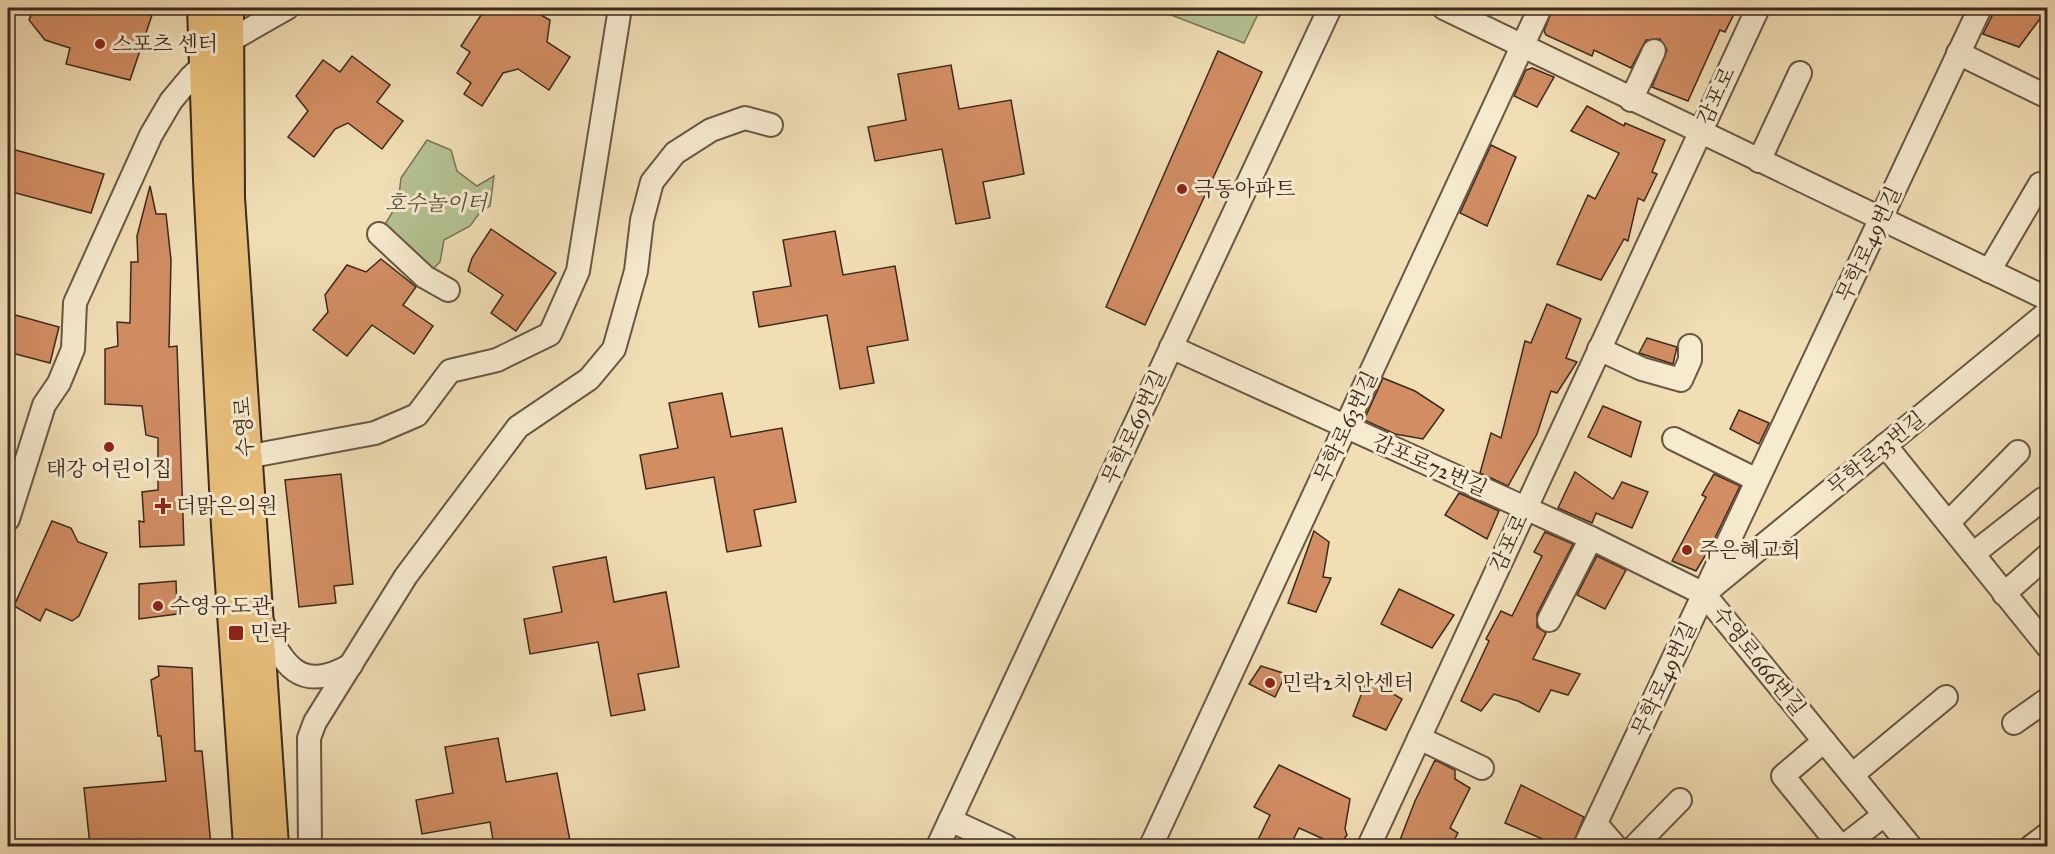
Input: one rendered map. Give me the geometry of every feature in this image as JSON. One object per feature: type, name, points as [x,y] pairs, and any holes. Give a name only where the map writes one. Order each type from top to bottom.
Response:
[{"type":"main road","name":"수영로","points":[[202,8],[206,63],[208,180],[224,490],[248,846]]},
{"type":"main road","name":"수영로","points":[[229,8],[231,40],[230,198],[274,846]]},
{"type":"street","points":[[8,519],[44,405],[59,383],[73,349],[75,303],[151,135],[171,101],[206,63],[231,40],[287,8]]},
{"type":"street","points":[[246,458],[375,433],[417,415],[450,371],[497,360],[550,334],[578,271],[620,8]]},
{"type":"street","name":"무학로69번길","points":[[938,846],[1330,8]]},
{"type":"street","points":[[1444,8],[2048,299]]},
{"type":"street","name":"무학로63번길","points":[[1151,846],[1540,8]]},
{"type":"street","name":"감포로","points":[[1369,846],[1758,8]]},
{"type":"street","name":"무학로49번길","points":[[1585,846],[1980,8]]},
{"type":"street","points":[[1631,100],[1654,51]]},
{"type":"street","points":[[1958,53],[2048,97]]},
{"type":"street","points":[[1759,161],[1800,73]]},
{"type":"street","points":[[310,846],[309,738],[315,722],[406,576],[518,427],[590,379],[614,349],[636,271],[642,220],[652,182],[675,153],[711,130],[745,118],[771,125]]},
{"type":"street","points":[[1989,271],[2040,184]]},
{"type":"street","points":[[380,234],[425,277],[448,290]]},
{"type":"street","name":"무학로33번길","points":[[1704,594],[2048,312]]},
{"type":"street","points":[[1599,349],[1642,369],[1681,380],[1690,360],[1689,346]]},
{"type":"street","name":"감포로72번길","points":[[1171,347],[1526,508]]},
{"type":"street","points":[[1674,440],[1758,480]]},
{"type":"street","points":[[1885,445],[2048,647]]},
{"type":"street","points":[[1948,523],[2018,452]]},
{"type":"street","points":[[1972,554],[2043,499]]},
{"type":"street","name":"수영로666번길","points":[[1526,508],[1704,594],[1910,846]]},
{"type":"street","points":[[1549,620],[1591,538]]},
{"type":"street","points":[[2004,594],[2048,555]]},
{"type":"street","points":[[257,611],[282,660],[299,672],[316,678],[333,675],[351,665]]},
{"type":"street","points":[[1852,775],[1946,697]]},
{"type":"street","points":[[2014,723],[2048,699]]},
{"type":"street","points":[[1419,738],[1482,768]]},
{"type":"street","points":[[1824,741],[1783,776],[1842,846],[1884,815]]},
{"type":"street","points":[[1635,846],[1680,801]]},
{"type":"street","points":[[950,820],[1006,846]]},
{"type":"street","points":[[1596,824],[1615,846]]},
{"type":"street","points":[[2032,846],[2048,834]]},
{"type":"green space","points":[[1153,8],[1258,8],[1260,10],[1244,43]]},
{"type":"green space","name":"호수놀이터","points":[[427,140],[451,150],[457,171],[477,186],[494,176],[490,206],[481,211],[470,226],[444,240],[440,262],[425,277],[379,234],[398,203],[401,178]]},
{"type":"building","name":"스포츠 센터","points":[[34,8],[105,8],[152,15],[130,80],[66,64],[70,48],[45,40],[29,20]]},
{"type":"building","points":[[508,8],[528,8],[550,20],[547,42],[570,57],[549,90],[518,69],[503,73],[482,106],[464,94],[471,83],[457,73],[470,52],[461,46],[483,12],[498,14]]},
{"type":"building","points":[[1553,8],[1661,8],[1678,15],[1681,8],[1737,8],[1725,32],[1720,30],[1688,101],[1652,87],[1667,50],[1660,39],[1646,40],[1631,68],[1594,50],[1592,56],[1546,35],[1544,31]]},
{"type":"building","points":[[1996,8],[2025,8],[2042,16],[2019,47],[1983,34]]},
{"type":"building","name":"극동아파트","points":[[1218,51],[1262,72],[1145,325],[1106,307]]},
{"type":"building","points":[[352,56],[390,85],[377,102],[403,121],[382,149],[348,123],[335,129],[314,157],[288,137],[308,111],[296,96],[323,60],[340,72]]},
{"type":"building","points":[[951,65],[959,109],[1011,100],[1024,174],[983,182],[990,218],[956,224],[942,149],[875,161],[868,127],[906,120],[898,74]]},
{"type":"building","points":[[1532,68],[1554,77],[1537,107],[1514,96],[1526,70]]},
{"type":"building","points":[[1587,106],[1624,126],[1625,123],[1665,140],[1652,172],[1657,174],[1644,201],[1638,198],[1628,241],[1624,239],[1601,280],[1557,264],[1588,195],[1595,199],[1619,153],[1571,131]]},
{"type":"building","points":[[1491,145],[1516,157],[1487,226],[1460,213]]},
{"type":"building","points":[[8,148],[104,174],[91,213],[8,191]]},
{"type":"building","points":[[150,186],[156,214],[166,214],[171,260],[169,347],[177,346],[184,545],[140,547],[139,521],[144,522],[142,492],[158,490],[158,438],[146,435],[142,406],[105,404],[105,349],[118,346],[117,322],[130,323],[131,262],[138,262],[137,236]]},
{"type":"building","points":[[491,229],[556,273],[516,331],[491,313],[503,295],[468,271],[472,258]]},
{"type":"building","points":[[835,231],[843,275],[895,266],[908,340],[867,347],[874,383],[840,389],[827,315],[759,327],[753,292],[791,286],[783,240]]},
{"type":"building","points":[[381,259],[416,287],[403,305],[433,326],[414,354],[372,325],[347,356],[313,330],[328,312],[325,295],[347,265],[366,272]]},
{"type":"building","points":[[1547,304],[1581,319],[1566,358],[1577,362],[1557,393],[1551,391],[1537,434],[1508,486],[1480,473],[1491,433],[1501,438],[1525,341],[1531,343]]},
{"type":"building","points":[[8,313],[59,327],[50,363],[8,352]]},
{"type":"building","points":[[1647,338],[1677,347],[1673,364],[1639,353]]},
{"type":"building","points":[[1383,378],[1415,391],[1444,410],[1423,439],[1395,434],[1364,420]]},
{"type":"building","points":[[722,393],[731,437],[782,428],[796,502],[754,510],[761,546],[727,552],[714,477],[646,489],[640,455],[678,448],[669,403]]},
{"type":"building","points":[[1603,406],[1641,422],[1631,457],[1588,437]]},
{"type":"building","points":[[1739,410],[1769,423],[1759,444],[1730,429]]},
{"type":"building","points":[[1575,472],[1613,499],[1622,482],[1648,492],[1632,528],[1596,513],[1592,523],[1558,508]]},
{"type":"building","points":[[341,474],[353,584],[334,586],[336,603],[299,607],[285,480]]},
{"type":"building","points":[[1714,474],[1740,486],[1711,546],[1696,571],[1672,561],[1706,497],[1702,495]]},
{"type":"building","points":[[1459,493],[1499,511],[1487,539],[1445,515]]},
{"type":"building","points":[[52,521],[71,528],[78,542],[107,553],[79,616],[72,621],[46,609],[40,621],[14,606]]},
{"type":"building","points":[[1314,531],[1329,542],[1323,577],[1331,578],[1316,612],[1288,603]]},
{"type":"building","points":[[1545,532],[1573,544],[1537,614],[1537,627],[1546,633],[1533,659],[1580,674],[1568,695],[1551,690],[1539,712],[1518,701],[1494,694],[1481,711],[1461,701],[1489,641],[1486,639],[1501,611],[1512,616],[1542,556],[1534,552]]},
{"type":"building","points":[[1597,556],[1626,570],[1605,609],[1577,595]]},
{"type":"building","points":[[606,557],[614,602],[666,592],[679,667],[638,674],[645,710],[611,716],[598,642],[530,654],[524,619],[562,612],[553,567]]},
{"type":"building","points":[[176,581],[177,614],[139,619],[139,584]]},
{"type":"building","points":[[1399,589],[1454,615],[1432,648],[1381,624]]},
{"type":"building","points":[[158,666],[192,668],[195,751],[202,751],[211,846],[90,846],[84,788],[166,781],[151,680],[159,676]]},
{"type":"building","points":[[1261,666],[1286,674],[1275,697],[1249,684]]},
{"type":"building","points":[[1367,679],[1402,699],[1386,730],[1353,716]]},
{"type":"building","points":[[498,738],[506,782],[557,773],[571,846],[494,846],[490,822],[422,834],[416,800],[453,793],[445,747]]},
{"type":"building","points":[[1435,760],[1455,770],[1455,779],[1470,788],[1450,828],[1458,833],[1451,846],[1411,846],[1400,840],[1415,801]]},
{"type":"building","points":[[1279,765],[1350,799],[1345,829],[1347,835],[1339,846],[1299,828],[1290,846],[1255,846],[1270,815],[1254,807]]},
{"type":"building","points":[[1521,785],[1584,817],[1572,846],[1559,846],[1505,823]]},
{"type":"place","name":"스포츠 센터","points":[[100,44]]},
{"type":"place","name":"극동아파트","points":[[1182,189]]},
{"type":"place","name":"태강 어린이집","points":[[109,447]]},
{"type":"place","name":"더맑은의원","points":[[163,506]]},
{"type":"place","name":"주은혜교회","points":[[1687,550]]},
{"type":"place","name":"수영유도관","points":[[158,606]]},
{"type":"place","name":"민락","points":[[236,633]]},
{"type":"place","name":"민락2치안센터","points":[[1270,683]]}]
